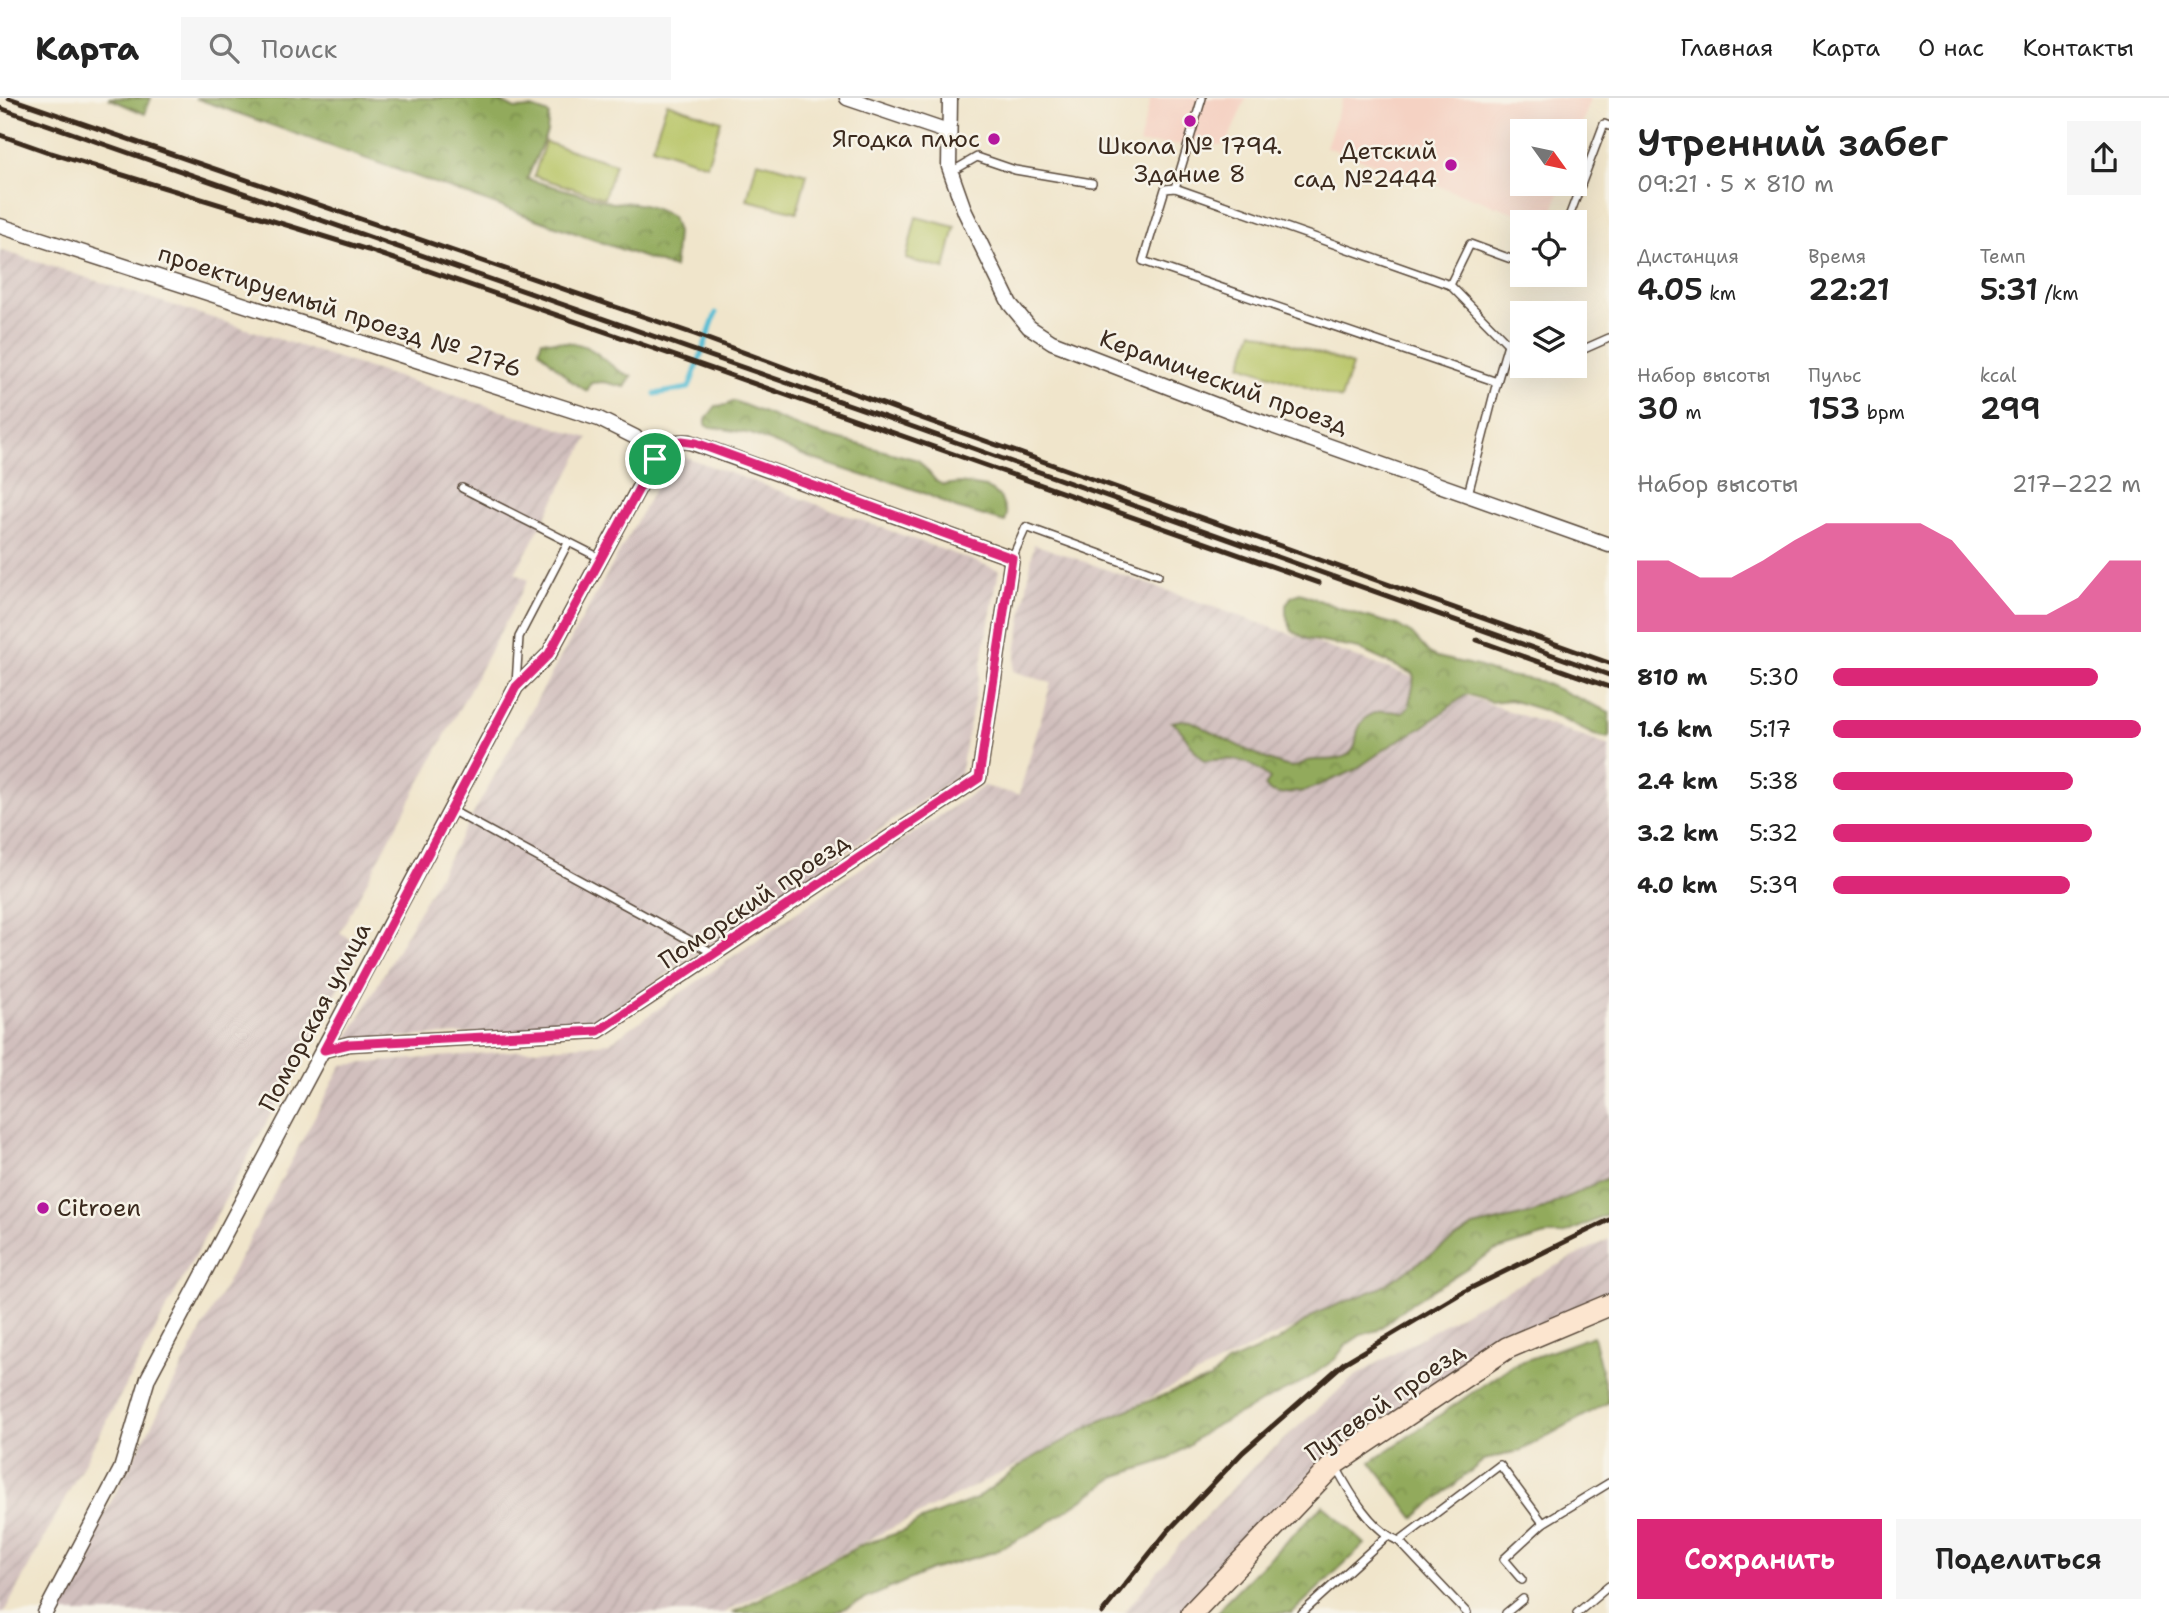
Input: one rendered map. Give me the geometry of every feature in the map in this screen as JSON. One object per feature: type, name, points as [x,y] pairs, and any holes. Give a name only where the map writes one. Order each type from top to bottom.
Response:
[{"type":"street","points":[[848,98],[947,132]]},
{"type":"street","name":"Керамический проезд","points":[[950,98],[947,132],[950,172],[965,212],[1010,304],[1029,327],[1052,342],[1237,412],[1609,545]]},
{"type":"street","name":"проектируемый проезд № 2176","points":[[0,226],[600,419],[635,437],[655,459]]},
{"type":"street","points":[[655,459],[667,446],[675,442],[690,442],[1012,558]]},
{"type":"street","name":"Поморская улица","points":[[45,1613],[121,1469],[148,1378],[516,687],[549,654],[655,459]]},
{"type":"street","name":"Поморский проезд","points":[[324,1050],[349,1044],[598,1031],[979,778],[1012,558]]},
{"type":"street","name":"Путевой проезд","points":[[1192,1613],[1334,1464],[1507,1348],[1609,1305]]},
{"type":"lane","points":[[1175,188],[1202,98]]},
{"type":"lane","points":[[1572,210],[1604,124],[1609,126]]},
{"type":"lane","points":[[950,172],[977,157],[1015,170],[1093,183]]},
{"type":"lane","points":[[1467,496],[1508,344],[1450,285],[1175,188],[1165,189],[1143,261],[1497,382]]},
{"type":"lane","points":[[1450,285],[1470,244],[1510,259]]},
{"type":"lane","points":[[1587,348],[1609,338]]},
{"type":"lane","points":[[462,488],[601,558]]},
{"type":"lane","points":[[1012,558],[1026,527],[1158,575]]},
{"type":"lane","points":[[516,687],[519,637],[568,542]]},
{"type":"lane","points":[[451,810],[716,954]]},
{"type":"lane","points":[[1334,1464],[1352,1497],[1387,1536],[1399,1541],[1467,1613]]},
{"type":"lane","points":[[1399,1541],[1500,1465],[1543,1523]]},
{"type":"lane","points":[[1522,1580],[1504,1559],[1543,1523],[1609,1483]]},
{"type":"lane","points":[[1302,1613],[1387,1536]]},
{"type":"lane","points":[[1577,1613],[1609,1586]]},
{"type":"lane","points":[[1506,1613],[1523,1599]]},
{"type":"shaded area","name":"Школа № 1794. Здание 8","points":[[1151,98],[1246,98],[1226,145],[1139,144]]},
{"type":"shaded area","name":"Детский сад №2444","points":[[1343,98],[1591,98],[1584,119],[1510,119],[1510,196],[1558,196],[1553,210],[1510,211],[1326,147]]},
{"type":"shaded area","points":[[0,250],[588,438],[515,573],[528,580],[340,932],[360,947],[4,1613],[0,1613]]},
{"type":"shaded area","points":[[680,455],[999,570],[960,775],[589,1027],[347,1040],[667,467]]},
{"type":"shaded area","points":[[1034,544],[1609,746],[1609,1183],[1255,1345],[723,1613],[52,1613],[342,1065],[609,1043],[984,786],[1019,795],[1051,683],[1013,671]]},
{"type":"shaded area","points":[[1609,1239],[1609,1295],[1328,1457],[1187,1603],[1181,1613],[1124,1613],[1180,1544],[1255,1465],[1354,1377],[1472,1308]]},
{"type":"green space","points":[[108,98],[151,98],[145,114]]},
{"type":"green space","points":[[195,98],[494,98],[515,109],[532,108],[549,114],[547,132],[527,179],[613,203],[644,205],[672,217],[677,232],[674,268]]},
{"type":"green space","points":[[667,103],[721,121],[707,165],[652,147]]},
{"type":"green space","points":[[545,142],[615,164],[604,198],[534,176]]},
{"type":"green space","points":[[757,161],[807,174],[797,212],[747,200]]},
{"type":"green space","points":[[916,217],[955,227],[945,269],[906,259]]},
{"type":"green space","points":[[1253,331],[1352,365],[1341,399],[1241,365]]},
{"type":"green space","points":[[542,340],[583,346],[632,376],[625,387],[604,382],[591,383],[587,391],[571,381],[539,350]]},
{"type":"green space","points":[[734,401],[815,433],[918,460],[936,481],[943,485],[960,483],[986,487],[1000,497],[1007,514],[1005,522],[956,508],[887,480],[868,477],[810,458],[751,434],[706,426],[706,419],[716,406]]},
{"type":"green space","points":[[1300,593],[1353,613],[1397,625],[1412,634],[1429,653],[1437,657],[1481,667],[1497,674],[1540,681],[1609,712],[1609,738],[1594,735],[1543,710],[1510,700],[1491,702],[1467,694],[1420,729],[1353,771],[1305,791],[1279,794],[1271,792],[1265,786],[1270,779],[1255,766],[1224,759],[1204,761],[1172,722],[1191,721],[1257,755],[1293,767],[1307,761],[1344,757],[1354,749],[1361,723],[1371,714],[1382,711],[1402,713],[1409,707],[1413,674],[1359,649],[1307,639],[1292,631],[1286,605],[1291,597]]},
{"type":"green space","points":[[1609,1177],[1609,1214],[1562,1235],[1546,1235],[1494,1251],[1404,1308],[1378,1330],[1361,1335],[1346,1345],[1335,1359],[1306,1380],[1211,1428],[1169,1459],[1117,1476],[1042,1527],[994,1552],[931,1570],[834,1613],[732,1613],[861,1545],[904,1531],[919,1521],[976,1499],[1025,1462],[1102,1420],[1210,1379],[1227,1363],[1276,1342],[1319,1312],[1380,1288],[1473,1227],[1534,1213]]},
{"type":"green space","points":[[1593,1336],[1609,1402],[1520,1451],[1484,1460],[1414,1518],[1371,1462],[1513,1365]]},
{"type":"green space","points":[[1323,1505],[1365,1544],[1292,1613],[1218,1613],[1225,1602]]},
{"type":"waterway","points":[[655,394],[689,388],[716,313]]},
{"type":"railway","points":[[9,98],[697,335],[907,413],[1609,663]]},
{"type":"railway","points":[[0,108],[902,423],[1609,675]]},
{"type":"railway","points":[[0,135],[368,250],[1319,583]]},
{"type":"railway","points":[[1477,640],[1609,687]]},
{"type":"railway","points":[[1102,1613],[1167,1532],[1243,1452],[1344,1363],[1463,1292],[1609,1220]]},
{"type":"place","name":"Школа № 1794. Здание 8","points":[[1190,121]]},
{"type":"place","name":"Ягодка плюс","points":[[994,139]]},
{"type":"place","name":"Детский сад №2444","points":[[1451,165]]},
{"type":"place","name":"Citroen","points":[[43,1208]]},
{"type":"route","points":[[675,442],[690,442],[838,493],[1012,558],[979,778],[598,1031],[349,1044],[324,1050],[516,687],[549,654],[655,459],[667,446],[675,442]]}]
